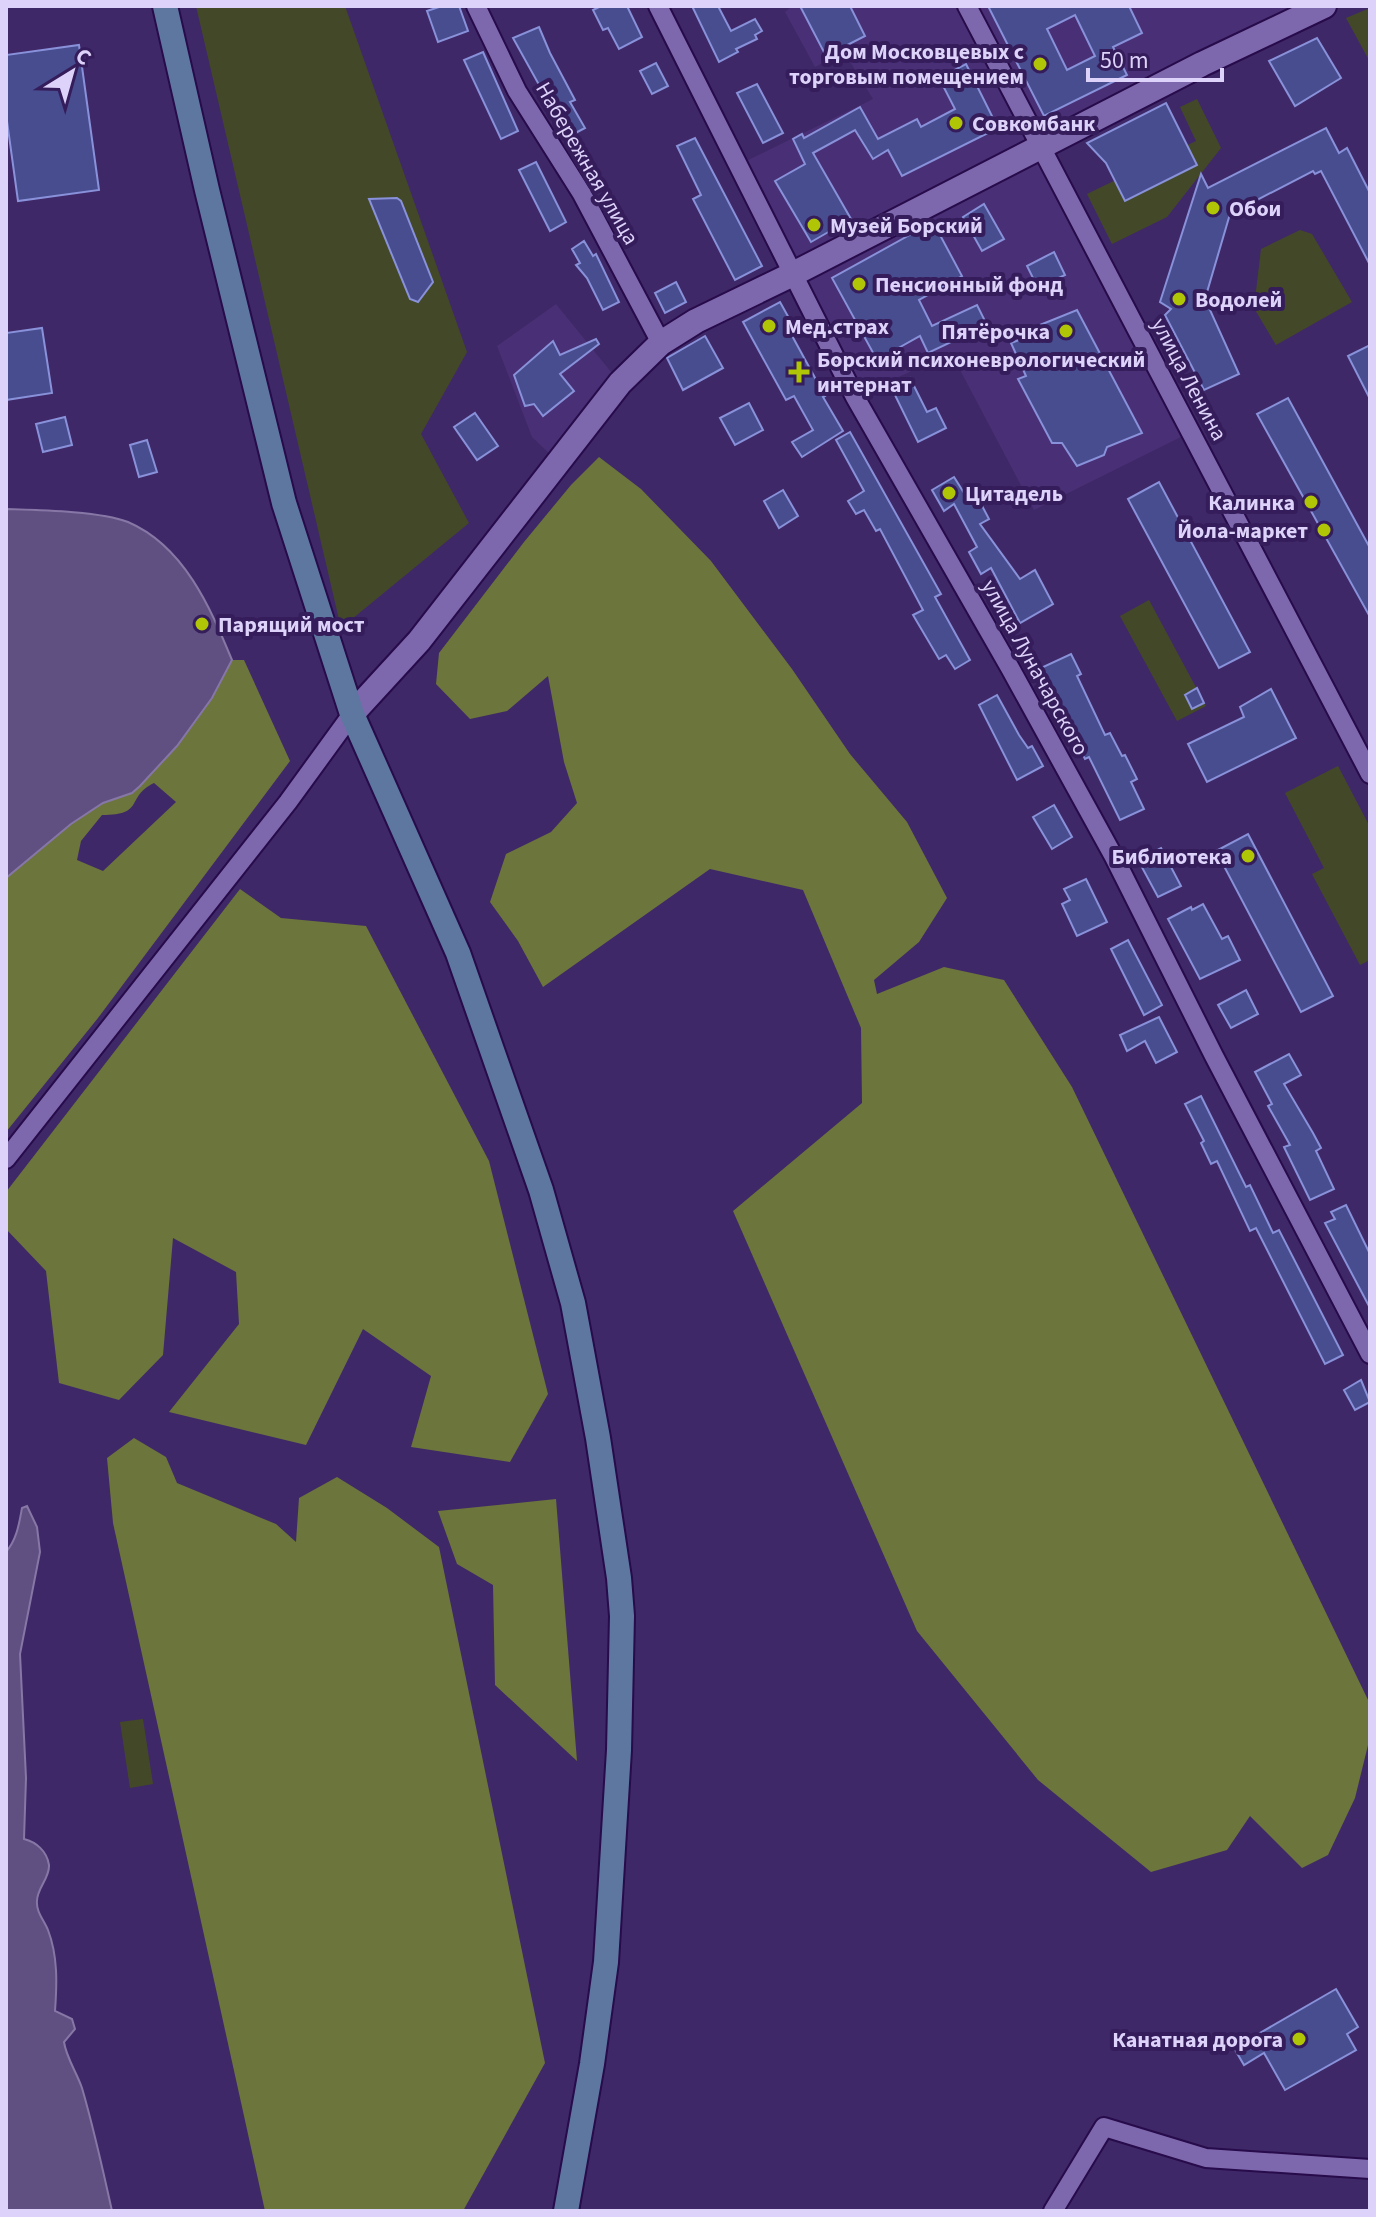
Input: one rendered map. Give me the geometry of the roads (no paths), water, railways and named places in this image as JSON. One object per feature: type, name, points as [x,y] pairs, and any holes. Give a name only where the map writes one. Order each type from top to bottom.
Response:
[{"type":"main road","points":[[165,6],[284,503],[352,714],[458,953],[541,1190],[573,1303],[598,1438],[622,1616],[619,1750],[606,1962],[566,2211]]},
{"type":"street","name":"Набережная улица","points":[[476,6],[517,91],[582,194],[661,343]]},
{"type":"street","name":"улица Луначарского","points":[[658,6],[855,397],[1114,857],[1370,1354]]},
{"type":"street","name":"улица Ленина","points":[[967,6],[1370,774]]},
{"type":"street","points":[[6,1159],[288,802],[352,714],[419,641],[620,383],[661,343],[696,321],[1202,64],[1324,6]]},
{"type":"street","points":[[1053,2211],[1104,2127],[1206,2158],[1370,2169]]},
{"type":"place","name":"Дом Московцевых с торговым помещением","points":[[1040,64]]},
{"type":"place","name":"Совкомбанк","points":[[956,123]]},
{"type":"place","name":"Обои","points":[[1213,208]]},
{"type":"place","name":"Музей Борский","points":[[814,225]]},
{"type":"place","name":"Пенсионный фонд","points":[[859,284]]},
{"type":"place","name":"Водолей","points":[[1179,299]]},
{"type":"place","name":"Мед.страх","points":[[769,326]]},
{"type":"place","name":"Пятёрочка","points":[[1066,331]]},
{"type":"place","name":"Борский психоневрологический интернат","points":[[799,372]]},
{"type":"place","name":"Цитадель","points":[[949,493]]},
{"type":"place","name":"Калинка","points":[[1311,502]]},
{"type":"place","name":"Йола-маркет","points":[[1324,530]]},
{"type":"place","name":"Парящий мост","points":[[202,624]]},
{"type":"place","name":"Библиотека","points":[[1248,856]]},
{"type":"place","name":"Канатная дорога","points":[[1299,2039]]}]
